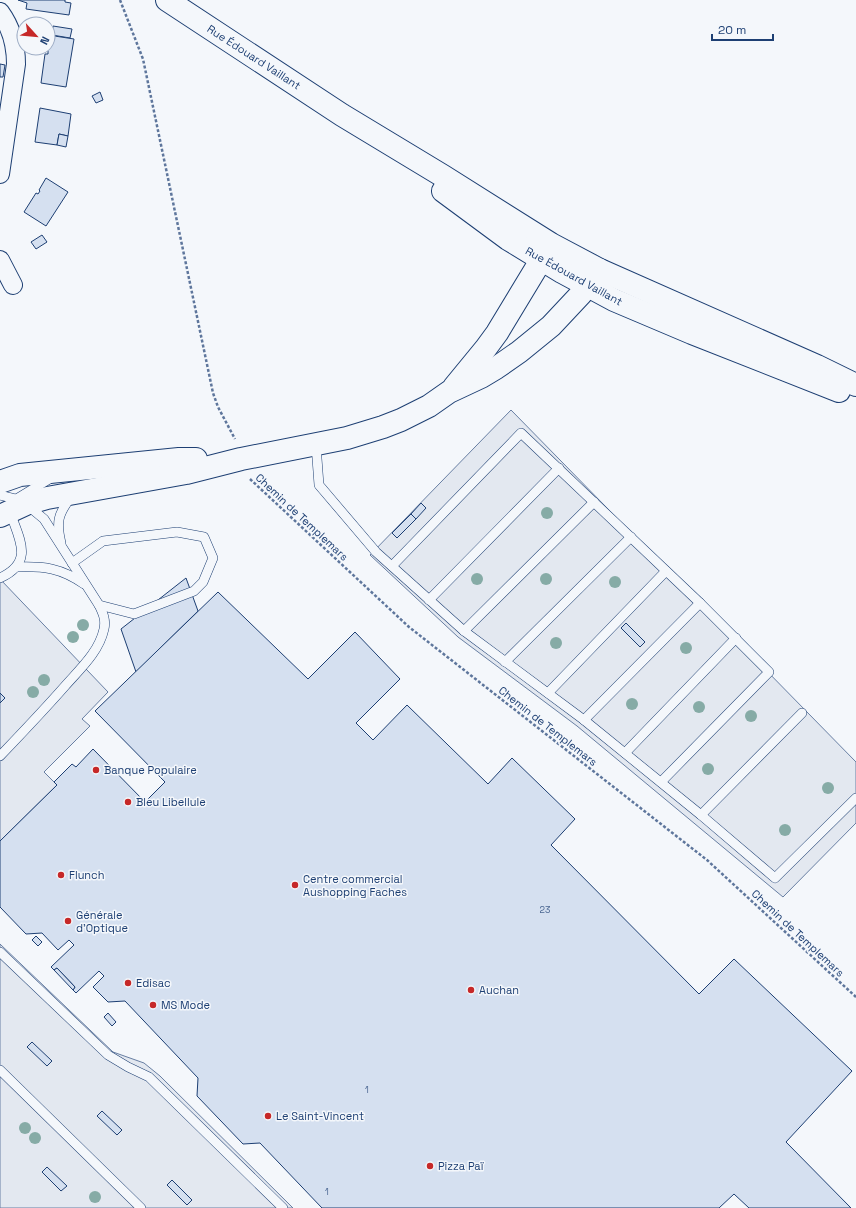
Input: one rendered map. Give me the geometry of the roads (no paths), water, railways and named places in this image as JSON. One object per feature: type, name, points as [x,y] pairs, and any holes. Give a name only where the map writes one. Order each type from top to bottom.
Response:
[{"type":"street","name":"Rue Édouard Vaillant","points":[[167,0],[342,115],[462,188],[546,252],[593,278],[817,366],[856,385]]},
{"type":"street","points":[[0,12],[8,25],[16,51],[16,64],[0,174]]},
{"type":"street","points":[[449,392],[497,333],[546,252]]},
{"type":"street","points":[[0,260],[13,285]]},
{"type":"street","name":"Rue Édouard Vaillant","points":[[593,278],[614,300],[692,333],[856,397]]},
{"type":"street","points":[[10,505],[79,491],[186,473],[242,459],[347,438],[389,425],[429,406],[449,392],[481,377],[519,352],[551,326],[566,311],[593,278]]},
{"type":"street","points":[[0,482],[20,474],[180,459],[242,459]]},
{"type":"lane","points":[[392,566],[521,433],[700,603],[769,672],[661,782]]},
{"type":"lane","points":[[316,445],[319,485],[376,552],[464,631],[584,720],[776,878],[856,798]]},
{"type":"lane","points":[[429,600],[559,468]]},
{"type":"lane","points":[[10,505],[63,471]]},
{"type":"lane","points":[[62,548],[58,532],[59,519],[63,507],[72,496],[79,491]]},
{"type":"lane","points":[[464,631],[594,502]]},
{"type":"lane","points":[[0,756],[40,715],[97,648],[104,627],[104,616],[99,605],[44,519],[10,505]]},
{"type":"lane","points":[[0,578],[10,574],[17,567],[21,558],[22,550],[10,505]]},
{"type":"lane","points":[[72,563],[104,541],[177,532],[204,537],[212,558],[203,582],[194,591],[134,614],[99,605]]},
{"type":"lane","points":[[505,662],[631,537]]},
{"type":"lane","points":[[17,567],[31,566],[54,569],[66,573],[87,586]]},
{"type":"lane","points":[[548,693],[666,571]]},
{"type":"lane","points":[[584,720],[700,603]]},
{"type":"lane","points":[[625,753],[736,638]]},
{"type":"lane","points":[[701,815],[802,713]]},
{"type":"lane","points":[[0,952],[108,1055],[149,1077],[283,1208]]},
{"type":"lane","points":[[0,1070],[141,1208]]},
{"type":"place","name":"Banque Populaire","points":[[96,770]]},
{"type":"place","name":"Bleu Libellule","points":[[128,802]]},
{"type":"place","name":"Flunch","points":[[61,875]]},
{"type":"place","name":"Centre commercial Aushopping Faches","points":[[295,885]]},
{"type":"place","name":"Générale d'Optique","points":[[68,921]]},
{"type":"place","name":"Edisac","points":[[128,983]]},
{"type":"place","name":"Auchan","points":[[471,990]]},
{"type":"place","name":"MS Mode","points":[[153,1005]]},
{"type":"place","name":"Le Saint-Vincent","points":[[268,1116]]},
{"type":"place","name":"Pizza Paï","points":[[430,1166]]}]
